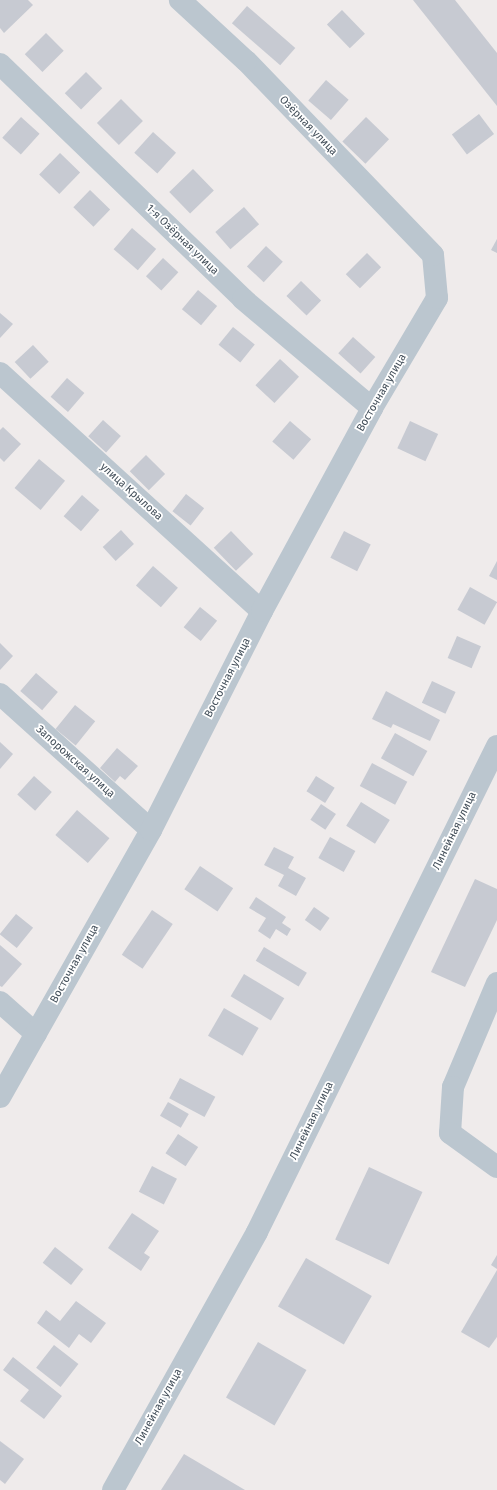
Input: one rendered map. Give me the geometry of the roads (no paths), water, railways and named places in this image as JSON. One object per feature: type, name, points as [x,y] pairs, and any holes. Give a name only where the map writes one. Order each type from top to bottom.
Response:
[{"type":"street","name":"Озёрная улица","points":[[180,0],[246,61],[433,255]]},
{"type":"street","name":"1-я Озёрная улица","points":[[0,64],[243,299],[372,408]]},
{"type":"street","name":"Восточная улица","points":[[0,1097],[151,830],[262,611],[372,408],[437,298],[433,255]]},
{"type":"street","name":"улица Крылова","points":[[0,373],[262,611]]},
{"type":"street","name":"Запорожская улица","points":[[0,694],[151,830]]},
{"type":"street","name":"Линейная улица","points":[[112,1490],[258,1232],[497,746]]},
{"type":"street","points":[[497,983],[452,1087],[450,1133],[497,1167]]},
{"type":"street","points":[[0,1002],[36,1034]]}]
